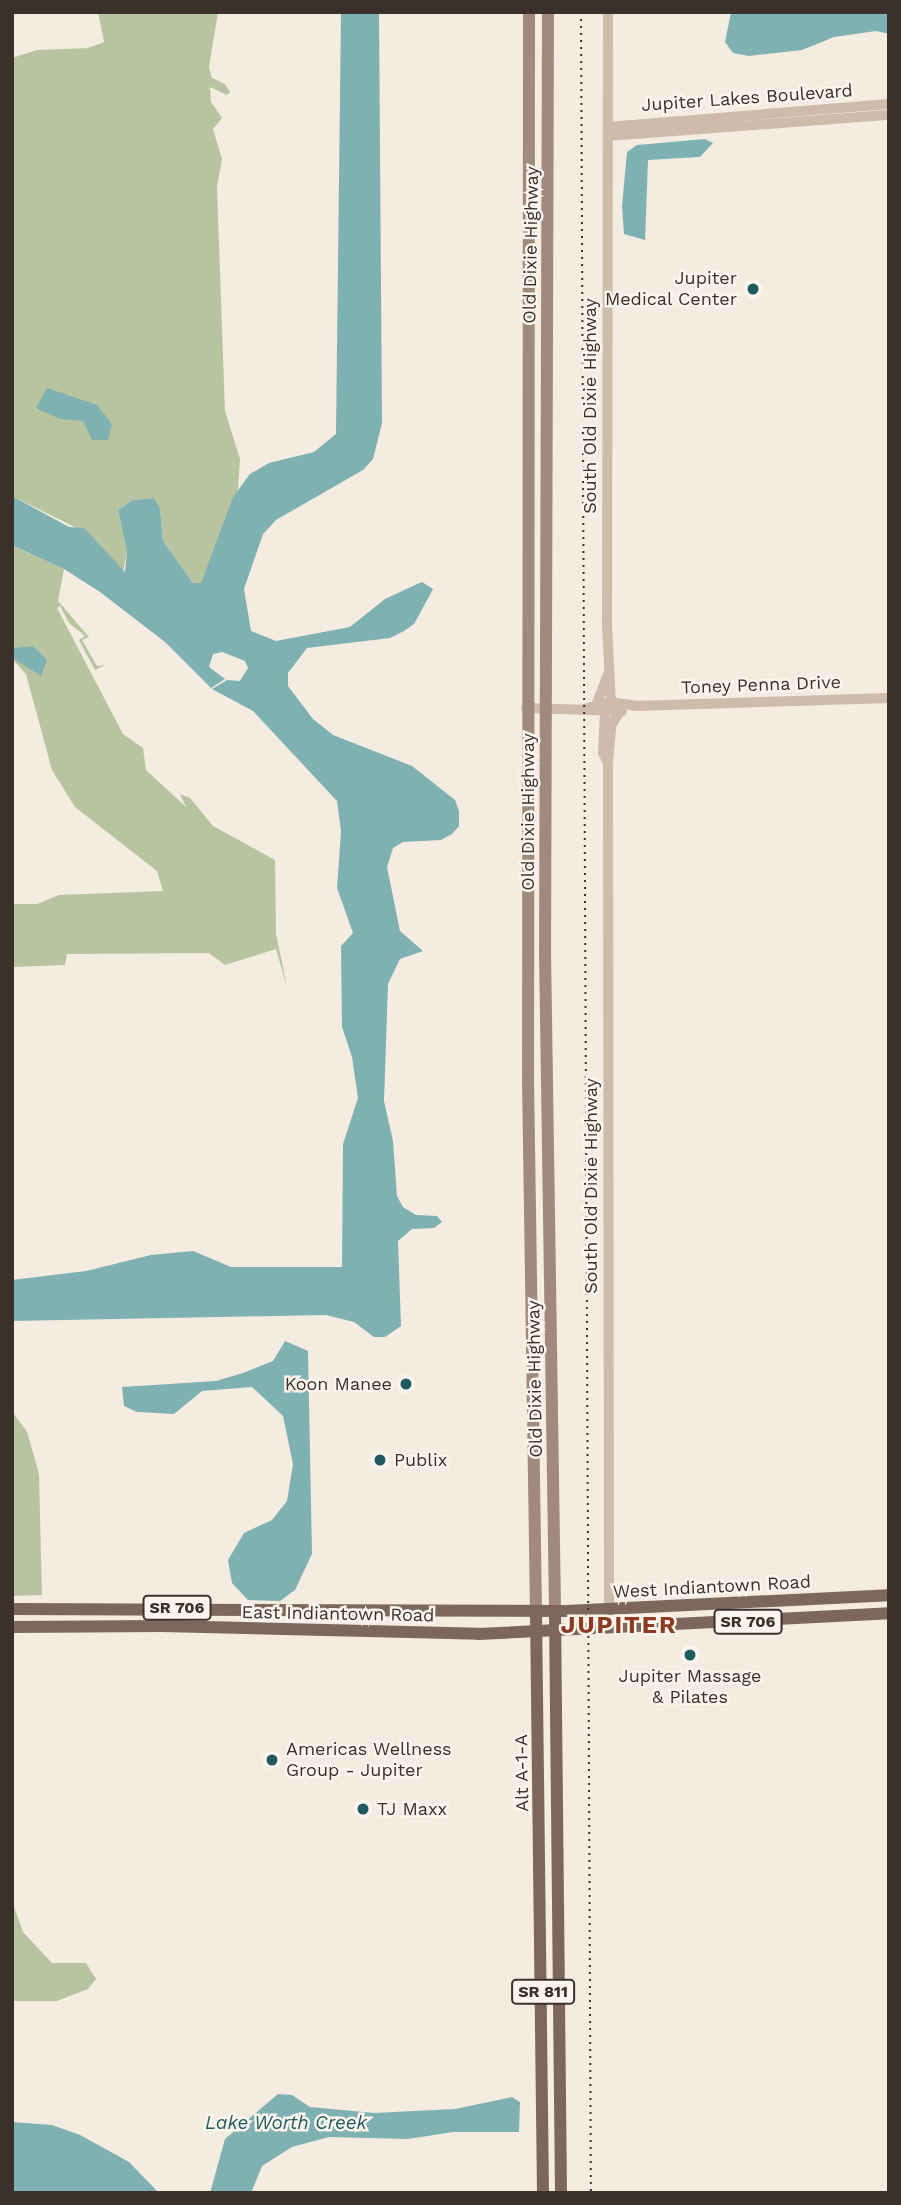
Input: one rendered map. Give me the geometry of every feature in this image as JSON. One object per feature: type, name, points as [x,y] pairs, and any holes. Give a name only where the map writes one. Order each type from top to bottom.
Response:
[{"type":"main road","name":"Old Dixie Highway","points":[[529,12],[526,708],[533,1352]]},
{"type":"main road","name":"Old Dixie Highway","points":[[548,12],[546,708],[555,1612]]},
{"type":"main road","points":[[533,1352],[552,1324]]},
{"type":"main road","name":"Alt A-1-A","points":[[533,1352],[543,2193]]},
{"type":"main road","name":"West Indiantown Road","points":[[536,1612],[889,1595]]},
{"type":"main road","points":[[697,1625],[721,1616],[786,1611],[802,1600]]},
{"type":"main road","points":[[800,1619],[818,1605],[889,1601]]},
{"type":"main road","name":"East Indiantown Road","points":[[12,1609],[341,1613],[536,1612]]},
{"type":"main road","name":"Alt A-1-A","points":[[555,1612],[561,2193]]},
{"type":"main road","points":[[341,1613],[341,1633]]},
{"type":"main road","name":"West Indiantown Road","points":[[536,1633],[889,1613]]},
{"type":"main road","name":"East Indiantown Road","points":[[12,1627],[162,1626],[341,1633],[536,1633]]},
{"type":"main road","points":[[540,1790],[550,1814],[551,1860],[558,1875]]},
{"type":"street","name":"South Old Dixie Highway","points":[[608,12],[608,707],[603,753],[608,763]]},
{"type":"street","name":"Jupiter Lakes Boulevard","points":[[608,131],[889,104]]},
{"type":"street","name":"Jupiter Lakes Boulevard","points":[[608,131],[889,115]]},
{"type":"street","name":"South Old Dixie Highway","points":[[597,703],[608,674]]},
{"type":"street","name":"Toney Penna Drive","points":[[526,708],[584,709],[889,698]]},
{"type":"street","name":"Toney Penna Drive","points":[[584,709],[597,703],[620,711],[635,706]]},
{"type":"street","name":"South Old Dixie Highway","points":[[609,1609],[608,763],[611,726],[620,711]]},
{"type":"green space","points":[[98,12],[218,12],[209,67],[212,78],[225,84],[230,92],[227,95],[210,87],[211,102],[222,118],[213,129],[222,159],[217,187],[225,411],[240,459],[238,489],[201,583],[193,583],[163,541],[160,508],[154,498],[133,500],[118,510],[127,552],[123,572],[89,534],[12,496],[12,58],[37,50],[88,48],[104,42]]},
{"type":"green space","points":[[12,545],[64,569],[58,601],[89,637],[82,640],[97,666],[105,665],[95,670],[79,640],[85,636],[69,623],[60,606],[57,608],[123,734],[143,748],[146,770],[186,807],[180,794],[190,798],[213,826],[275,860],[276,934],[287,987],[276,949],[225,965],[209,953],[67,954],[65,965],[12,967],[12,904],[37,904],[59,895],[163,891],[157,871],[75,807],[52,770],[26,674],[12,659]]},
{"type":"green space","points":[[12,1411],[27,1432],[39,1474],[42,1595],[12,1596]]},
{"type":"green space","points":[[12,1901],[23,1932],[52,1963],[86,1963],[96,1979],[88,1989],[57,2001],[12,2001]]},
{"type":"water","points":[[341,12],[379,12],[382,423],[373,459],[363,470],[276,520],[263,534],[244,589],[251,631],[276,641],[350,627],[385,599],[422,582],[433,589],[414,624],[390,638],[307,648],[288,673],[288,686],[313,719],[333,735],[412,766],[455,800],[459,811],[459,826],[452,834],[441,840],[403,842],[393,848],[387,867],[400,931],[423,951],[400,959],[388,984],[384,1101],[393,1141],[397,1196],[403,1207],[416,1215],[437,1216],[442,1222],[434,1228],[412,1229],[398,1241],[401,1326],[385,1337],[374,1337],[354,1322],[326,1315],[12,1321],[12,1280],[86,1271],[151,1255],[193,1251],[231,1267],[342,1267],[343,1144],[358,1098],[352,1057],[342,1027],[341,946],[353,933],[337,888],[341,831],[337,801],[253,711],[212,689],[227,680],[240,681],[248,668],[245,661],[222,652],[213,654],[209,667],[225,679],[211,688],[165,642],[100,592],[64,569],[12,545],[12,496],[69,527],[84,528],[125,572],[127,552],[118,510],[133,500],[154,498],[160,508],[163,541],[193,583],[201,583],[233,497],[250,474],[269,463],[314,452],[336,434]]},
{"type":"water","points":[[731,12],[889,12],[889,34],[876,31],[834,37],[802,50],[749,56],[733,53],[725,42]]},
{"type":"water","points":[[705,139],[713,143],[700,157],[648,160],[645,240],[624,234],[622,206],[627,152],[637,145]]},
{"type":"water","points":[[47,388],[97,405],[112,424],[108,440],[92,440],[83,421],[60,419],[36,408]]},
{"type":"water","points":[[33,646],[47,660],[41,676],[12,658],[14,648]]},
{"type":"water","points":[[285,1341],[308,1351],[312,1554],[295,1590],[280,1601],[248,1600],[232,1583],[228,1560],[244,1533],[272,1520],[287,1501],[293,1464],[283,1416],[252,1387],[202,1391],[174,1414],[137,1412],[124,1406],[122,1387],[216,1381],[273,1361]]},
{"type":"water","name":"Lake Worth Creek","points":[[278,2094],[292,2095],[310,2107],[374,2113],[455,2109],[512,2097],[520,2102],[519,2132],[453,2132],[408,2139],[329,2137],[292,2147],[262,2166],[251,2193],[210,2193],[225,2139]]},
{"type":"water","points":[[12,2122],[52,2125],[80,2135],[129,2162],[159,2193],[12,2193]]},
{"type":"railway","points":[[581,12],[591,2193]]},
{"type":"place","name":"Jupiter Medical Center","points":[[753,289]]},
{"type":"place","name":"Koon Manee","points":[[406,1384]]},
{"type":"place","name":"Publix","points":[[380,1460]]},
{"type":"place","name":"Jupiter Massage & Pilates","points":[[690,1655]]},
{"type":"place","name":"Americas Wellness Group - Jupiter","points":[[272,1760]]},
{"type":"place","name":"TJ Maxx","points":[[363,1809]]},
{"type":"district","name":"JUPITER","points":[[619,1626]]}]
